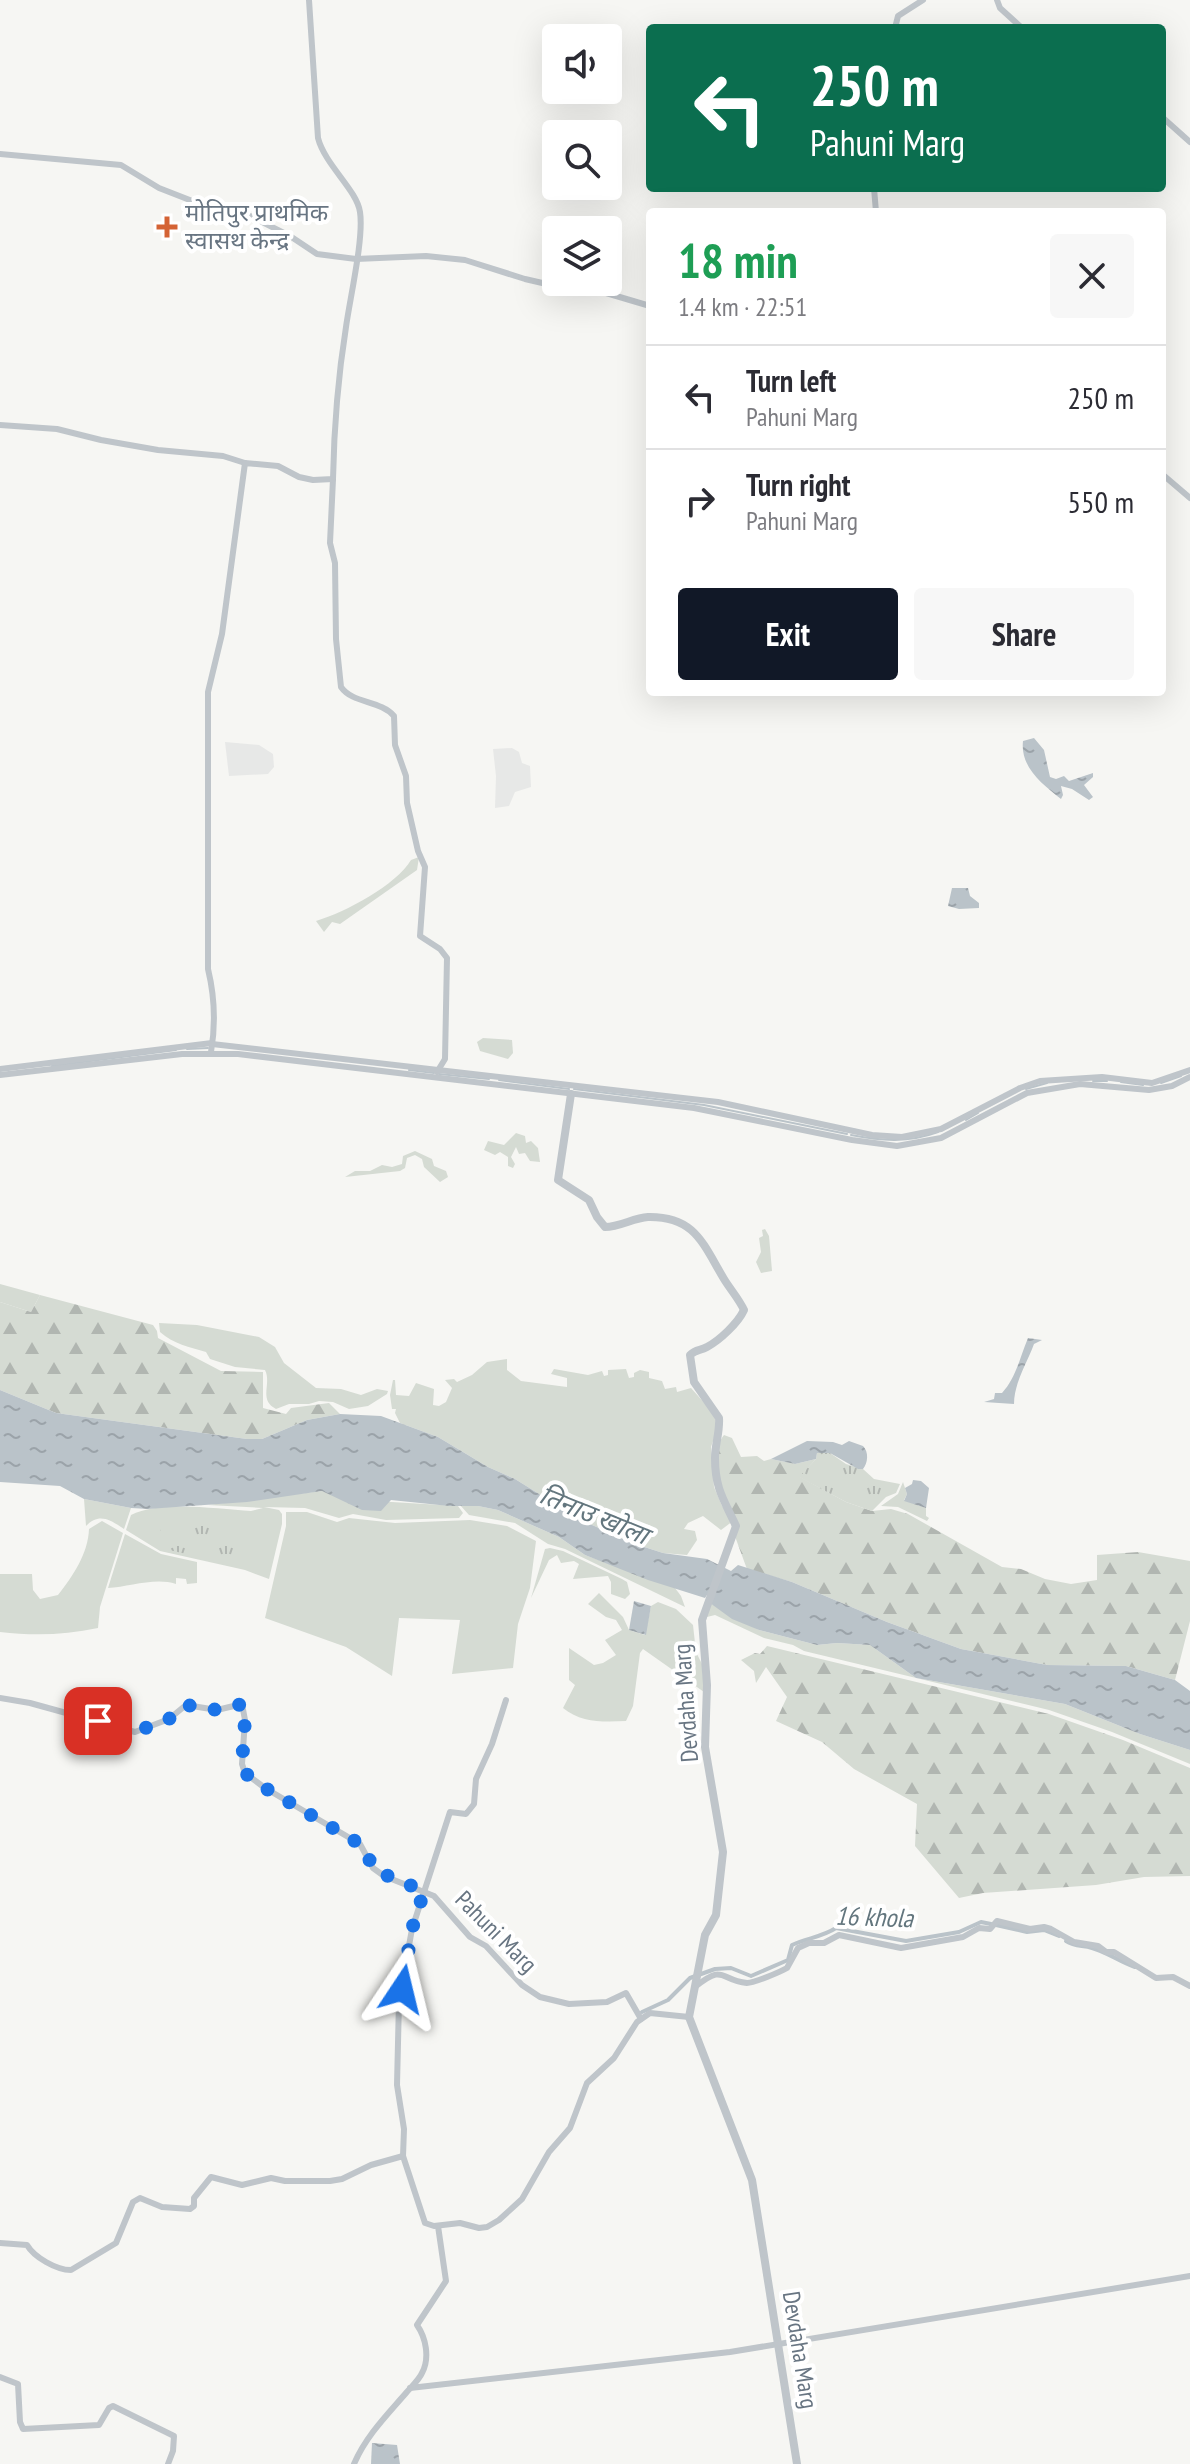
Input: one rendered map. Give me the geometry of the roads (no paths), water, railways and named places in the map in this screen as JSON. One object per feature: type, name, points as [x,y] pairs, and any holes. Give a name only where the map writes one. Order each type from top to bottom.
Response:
[{"type":"main road","name":"Devdaha Marg","points":[[572,1089],[558,1180],[589,1200],[605,1227],[641,1218],[660,1218],[680,1223],[696,1232],[743,1308],[737,1321],[711,1345],[690,1355],[694,1382],[719,1418],[715,1459],[717,1480],[723,1503],[736,1526],[702,1620],[707,1685],[705,1747],[723,1852],[716,1915],[705,1935],[689,2017],[752,2180],[797,2464]]},
{"type":"street","points":[[309,0],[318,138],[326,160],[356,201],[360,212],[334,430],[330,543],[335,563],[336,639],[341,687],[346,693],[385,708],[394,716],[395,745],[406,776],[407,803],[418,851],[425,867],[420,936],[440,949],[447,958],[445,1059],[437,1073]]},
{"type":"street","points":[[896,24],[898,16],[923,0]]},
{"type":"street","points":[[997,0],[1000,8],[1018,24]]},
{"type":"street","points":[[1166,121],[1190,142]]},
{"type":"street","points":[[0,154],[121,165],[159,188],[200,204],[248,215],[317,254],[356,259],[426,256],[465,260],[525,279],[564,288],[596,290],[646,305]]},
{"type":"street","points":[[0,425],[57,429],[158,450],[223,456],[245,463],[278,466],[299,477],[313,480],[333,479]]},
{"type":"street","points":[[211,1052],[216,1022],[208,969],[208,692],[222,634],[245,463]]},
{"type":"street","points":[[1166,477],[1190,498]]},
{"type":"street","points":[[0,1069],[212,1043],[572,1089],[718,1102],[872,1135],[902,1137],[941,1129],[1020,1088],[1040,1081],[1102,1077],[1147,1083],[1190,1070]]},
{"type":"street","points":[[0,1075],[211,1052],[437,1073]]},
{"type":"street","points":[[572,1089],[706,1109],[848,1139],[897,1146],[941,1138],[1027,1093],[1080,1084],[1149,1090],[1172,1086],[1190,1077]]},
{"type":"street","name":"Pahuni Marg","points":[[0,1698],[30,1703],[135,1732],[169,1719],[186,1705],[217,1710],[242,1704],[245,1720],[242,1764],[245,1773],[360,1844],[376,1871],[434,1896],[470,1937],[486,1946],[522,1985],[540,1997],[569,2004],[592,2004],[607,2002],[626,1993],[641,2019]]},
{"type":"street","points":[[506,1700],[492,1744],[476,1779],[471,1809],[464,1814],[450,1812],[410,1937],[399,2001],[398,2095],[404,2129],[403,2156],[423,2220],[438,2226],[460,2223],[487,2227],[522,2199],[549,2152],[570,2128],[587,2083],[614,2058],[641,2019],[655,2013],[689,2017]]},
{"type":"street","points":[[695,1982],[721,1974],[741,1982],[757,1982],[787,1968],[802,1946],[824,1943],[839,1935],[901,1948],[963,1937],[974,1929],[990,1929],[997,1921],[1030,1929],[1051,1929],[1074,1942],[1114,1952],[1156,1978],[1173,1977],[1190,1986]]},
{"type":"street","points":[[0,2243],[27,2245],[35,2256],[63,2270],[71,2270],[116,2243],[133,2202],[140,2198],[162,2207],[190,2209],[194,2206],[194,2198],[211,2177],[242,2185],[271,2178],[330,2181],[403,2156]]},
{"type":"street","points":[[354,2464],[377,2427],[422,2373],[426,2358],[423,2336],[417,2325],[446,2281],[438,2226]]},
{"type":"street","points":[[410,2388],[778,2344],[1190,2276]]},
{"type":"street","points":[[0,2377],[18,2384],[23,2429],[99,2425],[113,2406],[174,2436],[168,2464]]},
{"type":"water","points":[[1034,738],[1044,750],[1050,777],[1056,779],[1064,776],[1069,781],[1093,773],[1084,785],[1093,797],[1089,800],[1061,786],[1061,799],[1040,781],[1029,767],[1023,750],[1023,741]]},
{"type":"water","points":[[952,888],[968,888],[970,896],[979,903],[979,908],[948,906]]},
{"type":"water","points":[[1028,1338],[1042,1340],[1034,1344],[1018,1381],[1014,1404],[984,1402],[994,1399],[995,1393],[1002,1393],[1007,1387]]},
{"type":"water","points":[[0,1390],[56,1413],[247,1439],[262,1439],[307,1420],[340,1414],[381,1416],[438,1437],[581,1520],[632,1543],[663,1553],[707,1559],[731,1571],[738,1565],[792,1582],[961,1649],[1047,1665],[1126,1666],[1175,1680],[1190,1691],[1190,1750],[1065,1704],[916,1678],[870,1645],[817,1645],[759,1630],[732,1619],[710,1603],[707,1595],[705,1598],[648,1580],[585,1555],[559,1537],[498,1510],[391,1500],[381,1511],[362,1510],[322,1491],[247,1502],[148,1509],[84,1499],[60,1486],[0,1482]]},
{"type":"water","points":[[807,1441],[842,1445],[849,1441],[863,1446],[867,1454],[866,1464],[863,1469],[858,1469],[830,1453],[817,1453],[816,1459],[795,1464],[771,1459]]},
{"type":"water","points":[[913,1480],[921,1481],[929,1488],[926,1508],[904,1501],[907,1494],[905,1488]]},
{"type":"water","points":[[634,1601],[651,1606],[646,1635],[629,1630]]},
{"type":"water","points":[[372,2443],[397,2445],[400,2464],[371,2464]]},
{"type":"waterway","points":[[187,1049],[208,1048]]},
{"type":"waterway","points":[[52,1066],[176,1050]]},
{"type":"waterway","points":[[409,1070],[434,1073]]},
{"type":"waterway","points":[[439,1074],[489,1079]]},
{"type":"waterway","points":[[1161,1083],[1181,1076]]},
{"type":"waterway","points":[[499,1080],[569,1089]]},
{"type":"waterway","points":[[1093,1081],[1107,1081]]},
{"type":"waterway","points":[[1121,1082],[1143,1085]]},
{"type":"waterway","points":[[1026,1089],[1047,1083]]},
{"type":"waterway","points":[[574,1089],[704,1105],[847,1134]]},
{"type":"waterway","points":[[966,1120],[978,1113]]},
{"type":"waterway","points":[[851,1135],[895,1140],[938,1132]]},
{"type":"waterway","name":"16 khola","points":[[642,2012],[668,2000],[690,1978],[715,1969],[731,1968],[751,1976],[788,1960],[792,1945],[836,1928],[906,1941],[959,1932],[981,1922],[991,1924]]},
{"type":"waterway","points":[[996,1925],[1027,1932],[1044,1930],[1059,1936]]},
{"type":"waterway","points":[[1066,1941],[1098,1950],[1135,1967]]},
{"type":"place","name":"मोतिपुर प्राथमिक स्वासथ केन्द्र","points":[[167,227]]},
{"type":"water label","name":"तिनाउ खोला","points":[[594,1515]]}]
